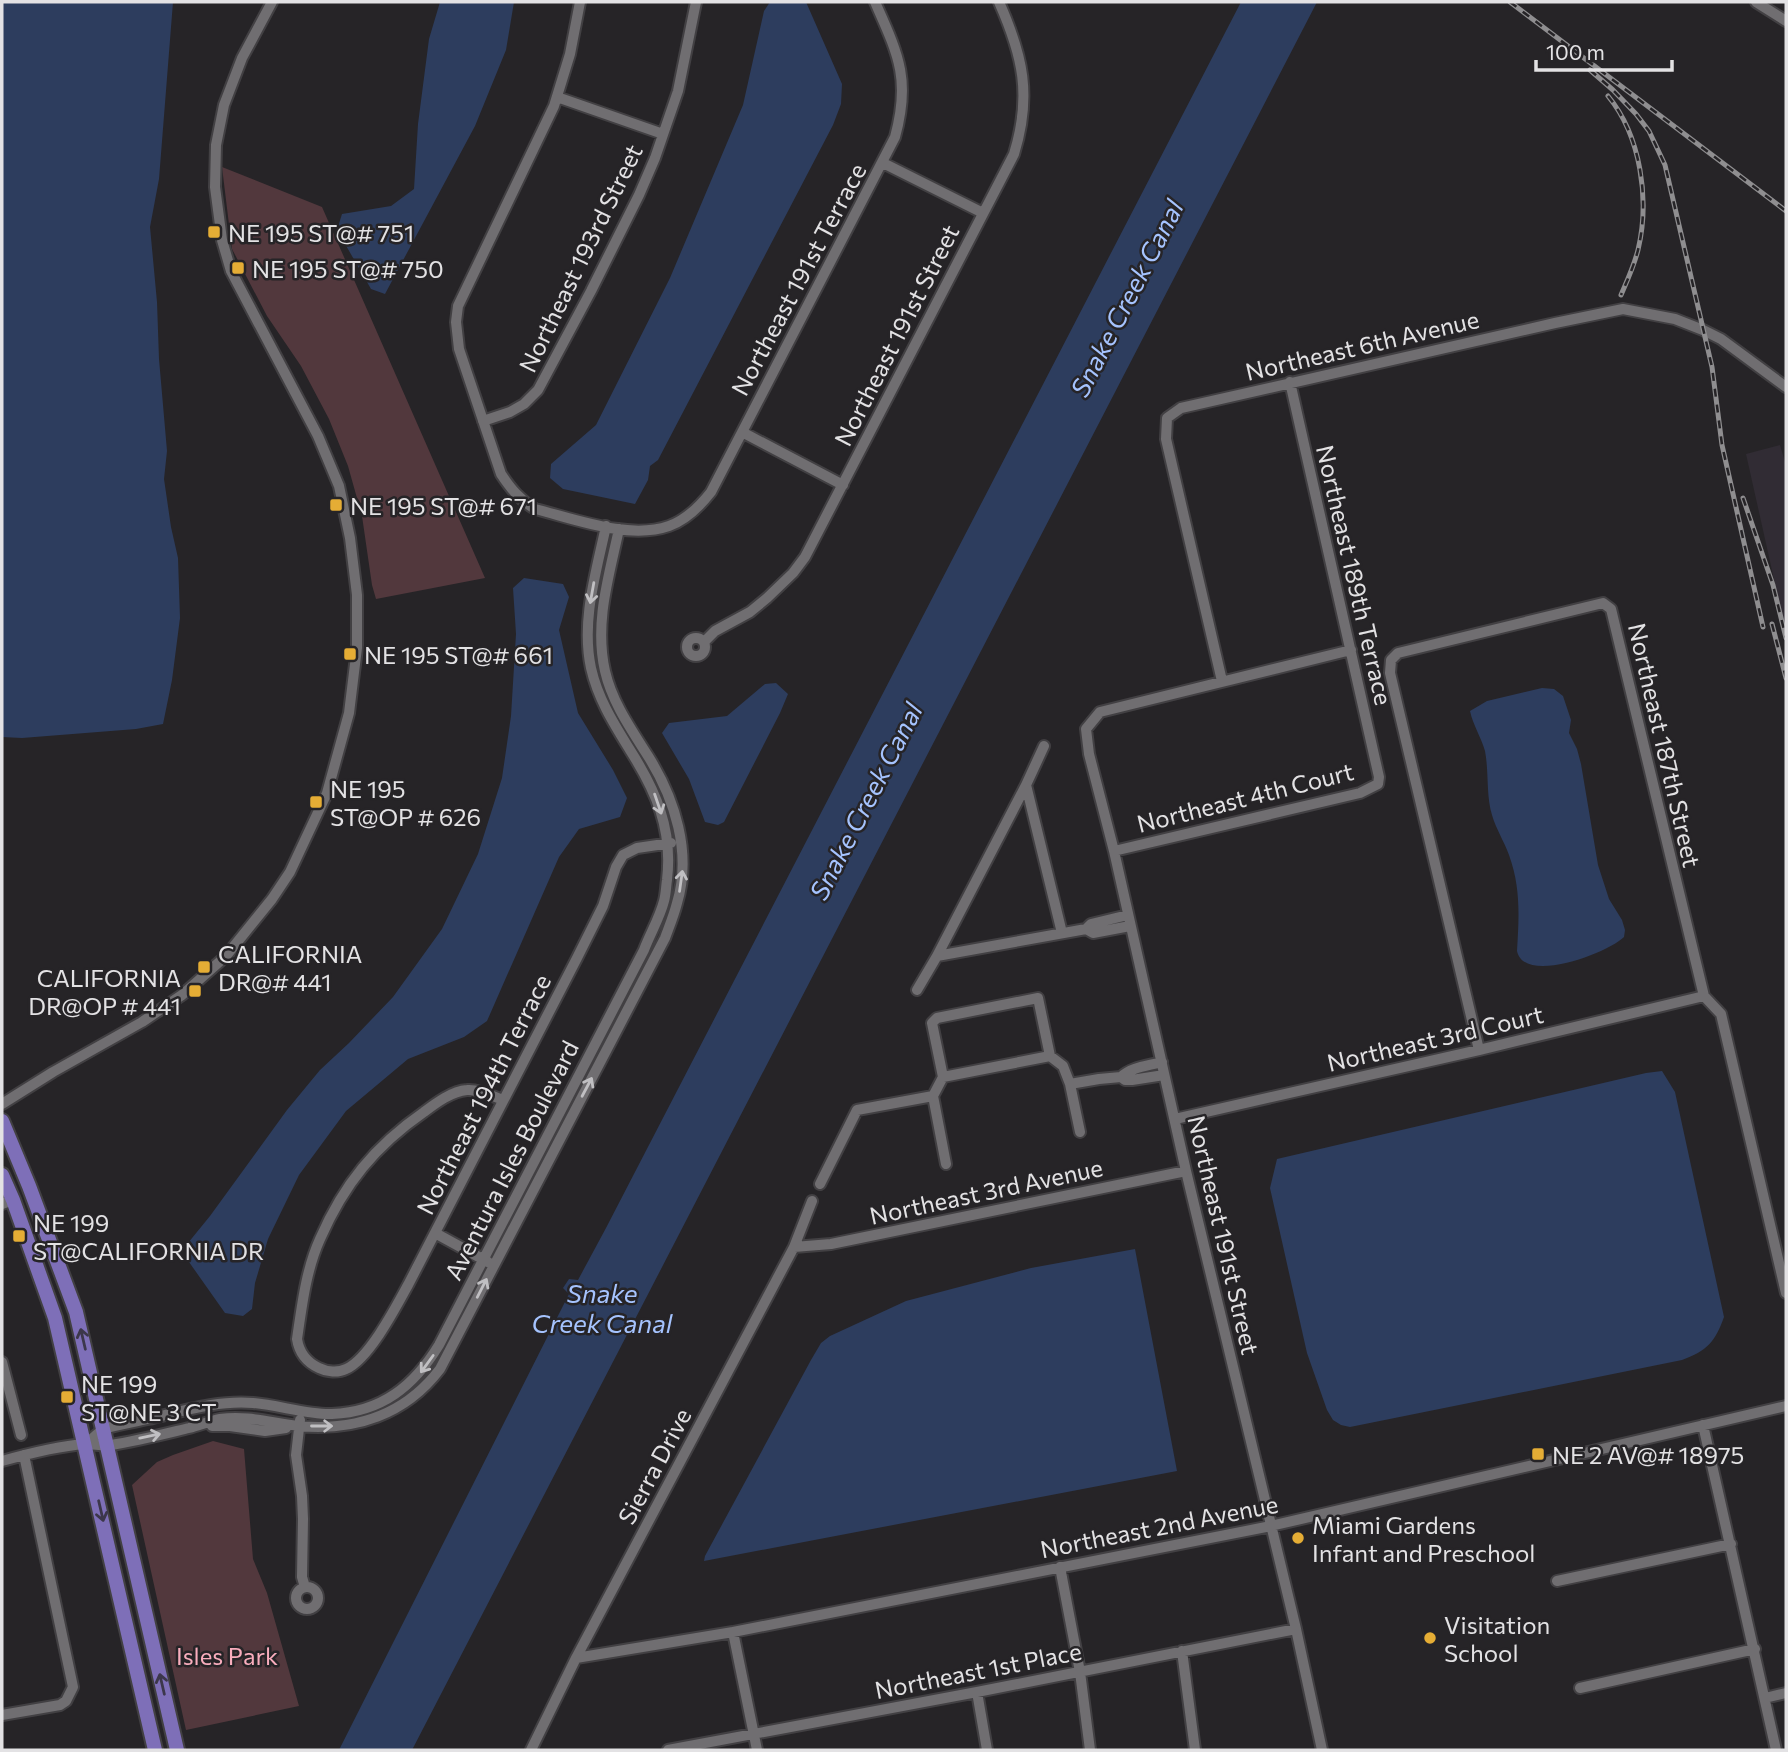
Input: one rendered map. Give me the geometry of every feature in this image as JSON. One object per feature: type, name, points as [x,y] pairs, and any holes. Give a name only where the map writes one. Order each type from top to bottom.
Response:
[{"type":"main road","points":[[2,1121],[76,1311],[177,1750]]},
{"type":"main road","points":[[2,1175],[7,1202],[55,1318],[155,1750]]},
{"type":"street","points":[[2,1104],[142,1022],[182,995],[226,956],[290,872],[327,793],[349,713],[357,648],[357,595],[351,538],[339,486],[318,436],[231,271],[222,240],[215,187],[216,145],[224,105],[242,58],[272,2]]},
{"type":"street","points":[[580,2],[570,54],[557,97],[458,306],[456,322],[460,349],[501,474],[511,489],[535,509],[619,529]]},
{"type":"street","name":"Northeast 193rd Street","points":[[484,421],[524,404],[538,390],[639,195],[678,91],[696,2]]},
{"type":"street","name":"Northeast 191st Terrace","points":[[619,529],[641,531],[679,522],[711,492],[883,163],[901,117],[903,82],[891,37],[875,2]]},
{"type":"street","name":"Northeast 191st Street","points":[[704,642],[715,631],[750,612],[767,598],[805,557],[1014,154],[1020,134],[1025,95],[1015,39],[999,2]]},
{"type":"street","points":[[1756,2],[1786,21]]},
{"type":"street","points":[[557,97],[663,134]]},
{"type":"street","points":[[883,163],[983,213]]},
{"type":"street","name":"Northeast 6th Avenue","points":[[1222,681],[1166,439],[1167,418],[1181,408],[1623,309],[1675,318],[1721,339],[1786,387]]},
{"type":"street","name":"Northeast 189th Terrace","points":[[1290,382],[1379,777]]},
{"type":"street","points":[[742,432],[843,485]]},
{"type":"street","name":"Aventura Isles Boulevard","points":[[86,1444],[104,1429],[226,1403],[253,1403],[332,1414],[352,1412],[376,1405],[410,1384],[428,1364],[439,1345],[644,950],[664,901],[669,863],[666,825],[646,776],[607,712],[591,667],[588,617],[606,526]]},
{"type":"street","name":"Aventura Isles Boulevard","points":[[86,1444],[108,1446],[217,1420],[237,1418],[299,1426],[359,1423],[398,1408],[429,1383],[440,1369],[664,938],[678,901],[683,865],[681,841],[669,795],[659,773],[612,694],[605,671],[600,629],[601,611],[619,529]]},
{"type":"street","name":"Northeast 187th Street","points":[[1479,1050],[1390,673],[1391,660],[1398,653],[1603,603],[1611,609],[1704,996],[1721,1014],[1786,1293]]},
{"type":"street","points":[[1222,681],[1351,650]]},
{"type":"street","name":"Northeast 191st Street","points":[[1222,681],[1100,712],[1086,729],[1089,754],[1114,850],[1186,1171],[1296,1629],[1322,1750]]},
{"type":"street","points":[[917,990],[1044,746]]},
{"type":"street","name":"Northeast 4th Court","points":[[1114,850],[1360,793],[1378,784],[1379,777]]},
{"type":"street","points":[[1026,785],[1062,933]]},
{"type":"street","name":"Northeast 194th Terrace","points":[[503,1100],[468,1090],[455,1093],[405,1126],[381,1146],[354,1177],[320,1240],[309,1270],[297,1339],[299,1349],[307,1361],[331,1372],[344,1370],[355,1364],[363,1355],[393,1313],[435,1233],[596,920],[623,855],[637,848],[681,841]]},
{"type":"street","points":[[937,956],[1086,929],[1091,924],[1129,920]]},
{"type":"street","name":"Northeast 3rd Court","points":[[1175,1119],[1704,996]]},
{"type":"street","points":[[946,1164],[933,1096],[943,1077],[932,1023],[937,1018],[1038,998],[1050,1056],[1063,1066],[1070,1084],[1080,1132]]},
{"type":"street","points":[[943,1077],[1050,1056]]},
{"type":"street","points":[[1121,1077],[1131,1070],[1162,1062]]},
{"type":"street","points":[[1070,1084],[1121,1077],[1132,1080],[1164,1075]]},
{"type":"street","points":[[820,1184],[858,1110],[933,1096]]},
{"type":"street","name":"Northeast 3rd Avenue","points":[[794,1247],[831,1244],[1186,1171]]},
{"type":"street","name":"Sierra Drive","points":[[530,1750],[794,1247],[812,1200]]},
{"type":"street","points":[[435,1233],[494,1265]]},
{"type":"street","points":[[2,1362],[6,1397],[20,1435]]},
{"type":"street","name":"Northeast 2nd Avenue","points":[[576,1658],[733,1632],[1271,1526],[1786,1406]]},
{"type":"street","points":[[301,1410],[296,1455],[302,1496],[302,1577],[305,1587]]},
{"type":"street","points":[[1703,1425],[1776,1750]]},
{"type":"street","points":[[2,1461],[86,1444]]},
{"type":"street","points":[[2,1715],[60,1705],[66,1701],[73,1687],[24,1455]]},
{"type":"street","points":[[1558,1581],[1731,1544]]},
{"type":"street","points":[[1060,1567],[1080,1672],[1090,1750]]},
{"type":"street","name":"Northeast 1st Place","points":[[668,1750],[1296,1629]]},
{"type":"street","points":[[733,1632],[757,1750]]},
{"type":"street","points":[[1580,1688],[1755,1649]]},
{"type":"street","points":[[1182,1651],[1195,1750]]},
{"type":"street","points":[[977,1692],[987,1750]]},
{"type":"street","points":[[1765,1698],[1786,1693]]},
{"type":"shaded area","points":[[1780,445],[1786,462],[1786,633],[1746,454]]},
{"type":"green space","points":[[222,167],[322,207],[485,578],[376,599],[362,516],[348,466],[329,419],[301,366],[267,316],[232,249]]},
{"type":"green space","name":"Isles Park","points":[[213,1441],[244,1449],[253,1559],[267,1593],[299,1706],[186,1730],[132,1485],[157,1462]]},
{"type":"water","points":[[2,2],[173,2],[159,179],[150,227],[167,451],[164,479],[178,558],[180,618],[163,724],[136,729],[22,738],[2,737]]},
{"type":"water","points":[[440,2],[514,2],[506,50],[475,126],[385,294],[371,289],[337,230],[342,214],[391,206],[414,189],[418,124],[429,39]]},
{"type":"water","points":[[770,2],[806,2],[842,84],[841,104],[833,125],[658,460],[650,466],[648,480],[635,504],[563,489],[550,478],[551,464],[596,425],[670,278],[743,105],[764,11]]},
{"type":"water","name":"Snake Creek Canal","points":[[1241,2],[1317,2],[412,1750],[339,1750],[569,1294],[563,1288],[569,1279],[578,1280],[606,1228]]},
{"type":"water","points":[[524,578],[563,584],[569,597],[559,630],[578,713],[627,798],[620,817],[579,829],[559,857],[487,1021],[464,1037],[408,1059],[346,1111],[299,1175],[268,1239],[255,1283],[252,1309],[243,1316],[225,1313],[189,1262],[188,1243],[320,1070],[393,997],[442,929],[478,854],[502,778],[511,716],[516,634],[513,588]]},
{"type":"water","points":[[776,683],[788,694],[780,713],[724,822],[718,825],[705,822],[689,779],[662,733],[669,723],[727,716],[765,684]]},
{"type":"water","points":[[1542,688],[1554,689],[1563,696],[1571,720],[1569,733],[1581,764],[1598,865],[1609,899],[1625,930],[1624,937],[1602,951],[1550,966],[1523,961],[1517,951],[1519,914],[1516,879],[1492,815],[1485,751],[1470,711],[1487,701]]},
{"type":"water","points":[[1662,1071],[1675,1092],[1724,1317],[1709,1344],[1698,1353],[1682,1360],[1350,1427],[1333,1420],[1307,1353],[1270,1188],[1277,1159]]},
{"type":"water","points":[[1135,1249],[1177,1471],[704,1561],[811,1360],[821,1343],[830,1336],[906,1301],[1031,1268]]},
{"type":"railway","points":[[1510,2],[1786,211]]},
{"type":"railway","points":[[1590,70],[1636,114],[1649,131],[1665,165],[1712,367],[1722,445],[1763,627]]},
{"type":"railway","points":[[1608,96],[1619,112],[1635,149],[1642,190],[1642,231],[1638,250],[1621,295]]},
{"type":"railway","points":[[1743,498],[1773,585],[1786,638]]},
{"type":"railway","points":[[1772,624],[1786,678]]},
{"type":"place","name":"NE 195 ST@# 751","points":[[214,232]]},
{"type":"place","name":"NE 195 ST@# 750","points":[[238,268]]},
{"type":"place","name":"NE 195 ST@# 671","points":[[336,505]]},
{"type":"place","name":"NE 195 ST@# 661","points":[[350,654]]},
{"type":"place","name":"NE 195 ST@OP # 626","points":[[316,802]]},
{"type":"place","name":"CALIFORNIA DR@# 441","points":[[204,967]]},
{"type":"place","name":"CALIFORNIA DR@OP # 441","points":[[195,991]]},
{"type":"place","name":"NE 199 ST@CALIFORNIA DR","points":[[19,1236]]},
{"type":"place","name":"NE 199 ST@NE 3 CT","points":[[67,1397]]},
{"type":"place","name":"NE 2 AV@# 18975","points":[[1538,1454]]},
{"type":"place","name":"Miami Gardens Infant and Preschool","points":[[1298,1538]]},
{"type":"place","name":"Visitation School","points":[[1430,1638]]}]
